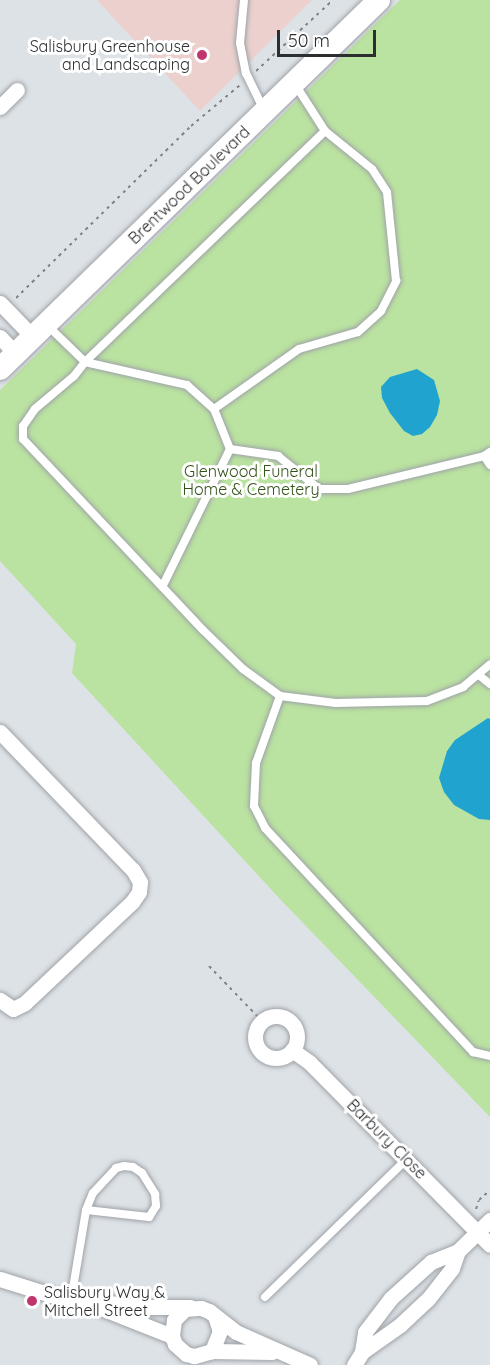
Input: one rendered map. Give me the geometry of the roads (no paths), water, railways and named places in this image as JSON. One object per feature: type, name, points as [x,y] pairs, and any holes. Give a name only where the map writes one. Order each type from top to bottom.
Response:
[{"type":"street","name":"Brentwood Boulevard","points":[[8,362],[379,0]]},
{"type":"street","points":[[0,107],[17,90]]},
{"type":"street","points":[[3,306],[40,330]]},
{"type":"street","points":[[0,337],[8,362]]},
{"type":"street","points":[[0,732],[133,870],[140,882],[139,892],[132,902],[25,1004],[13,1009],[0,1000]]},
{"type":"street","points":[[274,1016],[287,1019],[292,1024],[297,1037],[292,1050],[281,1057],[267,1056],[262,1052],[255,1040],[255,1033],[261,1021],[274,1016]]},
{"type":"street","name":"Barbury Close","points":[[292,1050],[309,1062],[490,1245]]},
{"type":"street","points":[[358,1358],[365,1332],[391,1298],[431,1262],[458,1251],[490,1220]]},
{"type":"street","points":[[358,1358],[400,1325],[428,1299],[452,1268],[458,1251]]},
{"type":"street","points":[[2,1278],[91,1304],[193,1307],[208,1311],[236,1332],[310,1365]]},
{"type":"street","points":[[91,1304],[173,1340],[186,1354],[204,1356],[281,1353]]},
{"type":"street","points":[[176,1365],[172,1328],[179,1314],[193,1307]]},
{"type":"street","points":[[204,1356],[220,1331],[215,1316]]},
{"type":"lane","points":[[244,0],[240,43],[249,79],[264,111]]},
{"type":"lane","points":[[214,408],[298,348],[358,332],[381,311],[396,280],[387,192],[372,169],[325,131],[294,83]]},
{"type":"lane","points":[[325,131],[85,362],[74,376],[35,409],[23,426],[23,439],[203,630],[243,669],[280,696],[336,703],[427,701],[455,691],[480,676],[490,664]]},
{"type":"lane","points":[[40,330],[85,362],[188,385],[214,408],[230,449],[163,585]]},
{"type":"lane","points":[[230,449],[278,456],[319,489],[348,489],[487,454],[490,465]]},
{"type":"lane","points":[[480,676],[490,684]]},
{"type":"lane","points":[[280,696],[256,763],[254,806],[265,828],[473,1052],[490,1056]]},
{"type":"lane","points":[[265,1297],[407,1159]]},
{"type":"lane","points":[[71,1300],[86,1210],[93,1193],[104,1179],[116,1168],[133,1167],[142,1173],[155,1194],[156,1206],[149,1217],[86,1210]]},
{"type":"water","points":[[417,369],[434,380],[440,401],[437,415],[430,427],[422,434],[413,436],[404,431],[390,413],[382,398],[381,387],[390,377]]},
{"type":"water","points":[[488,718],[490,719],[490,820],[479,819],[454,805],[444,792],[439,778],[447,751],[455,740]]},
{"type":"place","name":"Salisbury Greenhouse and Landscaping","points":[[202,55]]},
{"type":"place","name":"Salisbury Way & Mitchell Street","points":[[32,1301]]},
{"type":"park label","name":"Glenwood Funeral Home & Cemetery","points":[[251,480]]}]
